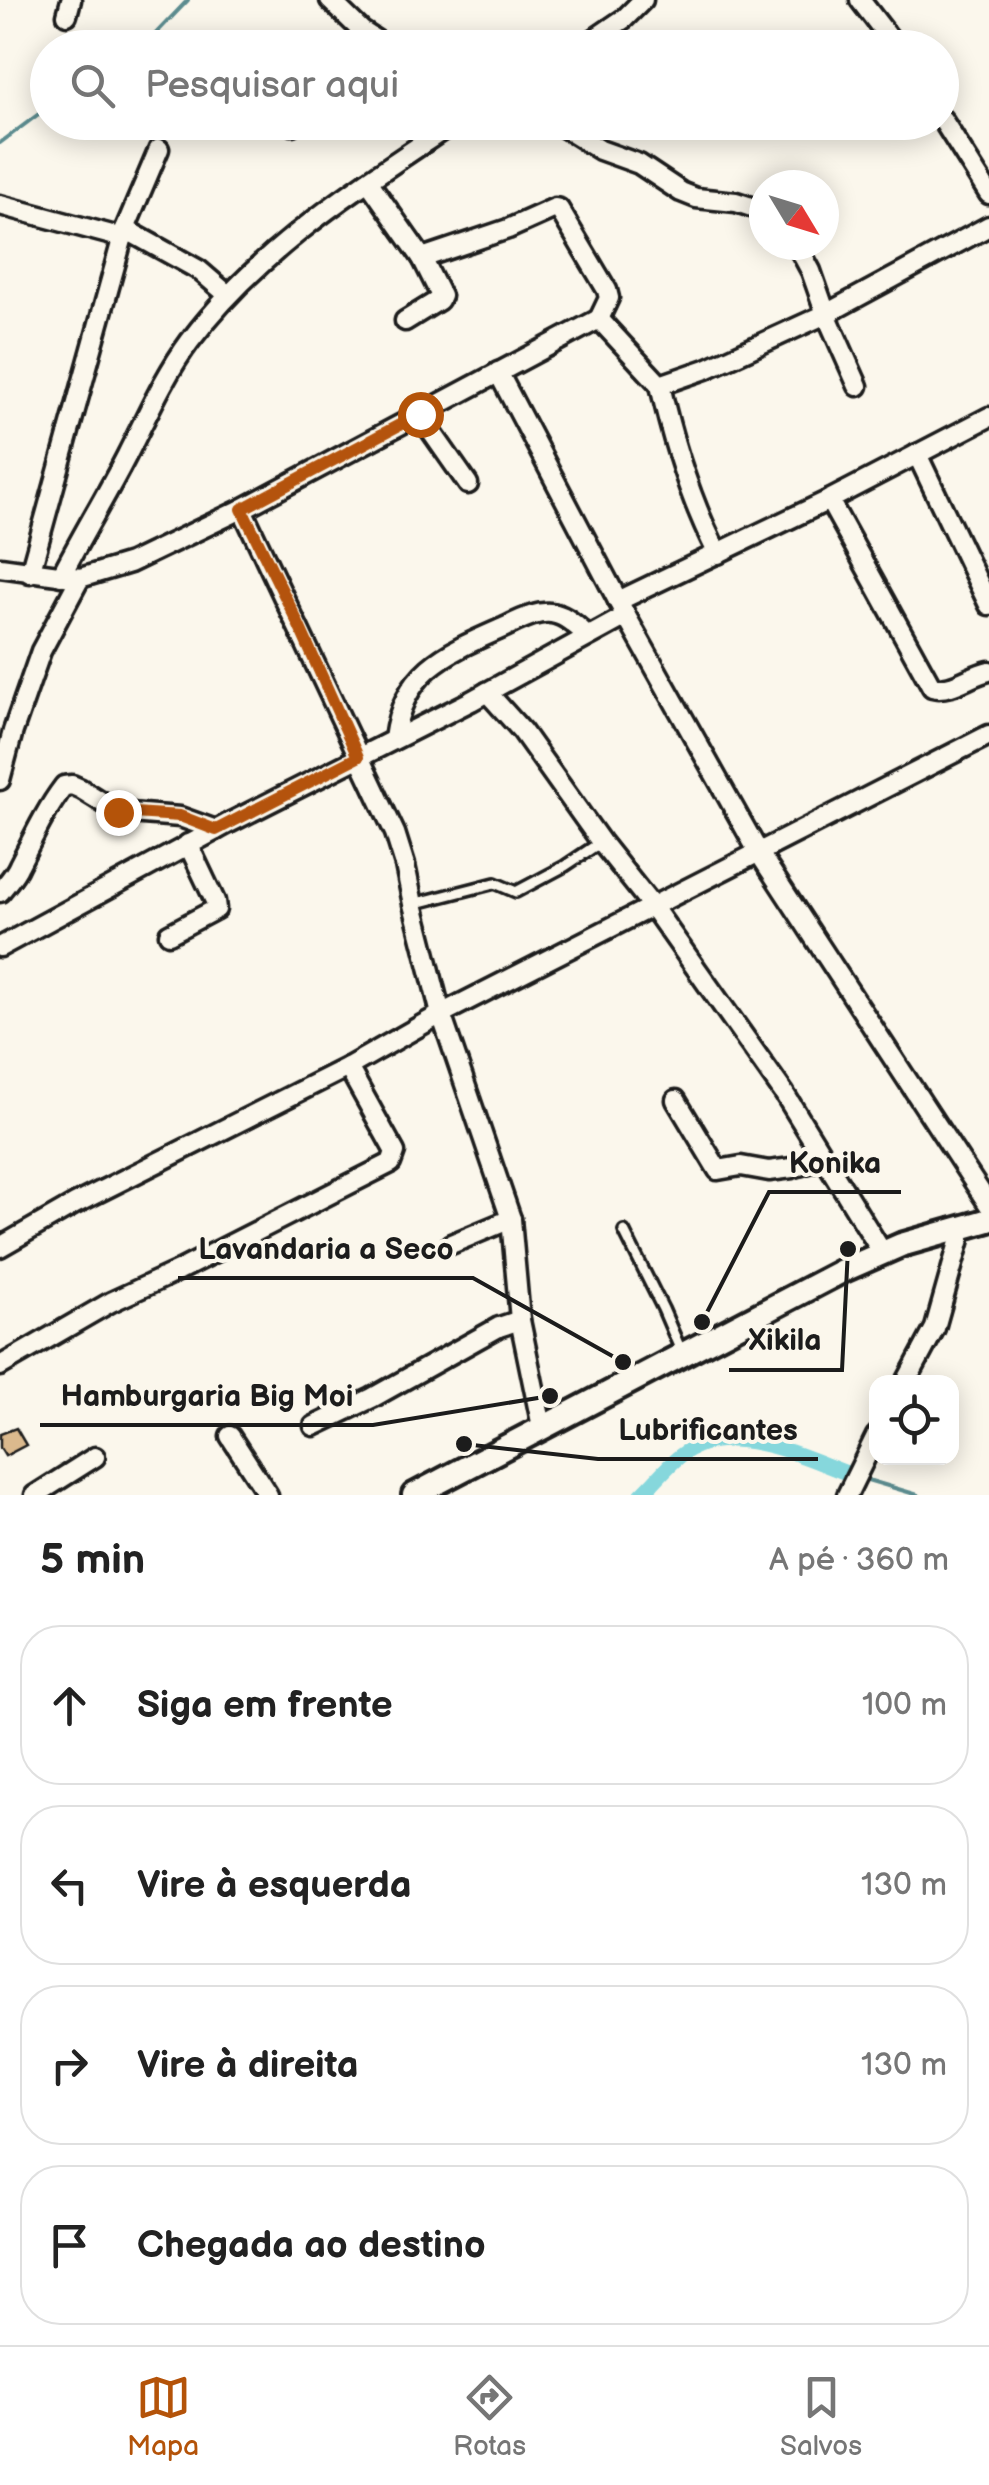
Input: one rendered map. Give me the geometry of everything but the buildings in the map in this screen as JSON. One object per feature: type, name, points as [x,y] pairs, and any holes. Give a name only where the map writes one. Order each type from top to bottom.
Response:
[{"type":"main road","points":[[414,1495],[882,1252],[989,1220]]},
{"type":"main road","points":[[439,1495],[832,1289],[903,1257],[989,1232]]},
{"type":"street","points":[[330,0],[361,30]]},
{"type":"street","points":[[607,30],[643,0]]},
{"type":"street","points":[[860,0],[882,30]]},
{"type":"street","points":[[61,576],[162,382],[189,342],[228,296],[310,221],[428,140]]},
{"type":"street","points":[[584,140],[639,164],[681,192],[749,206]]},
{"type":"street","points":[[955,140],[989,194]]},
{"type":"street","points":[[30,572],[124,234],[159,149]]},
{"type":"street","points":[[368,181],[422,258],[442,298],[406,321]]},
{"type":"street","points":[[0,205],[124,234],[199,270],[228,296]]},
{"type":"street","points":[[0,567],[80,578],[130,563],[242,509],[599,320],[609,298],[555,208],[422,258]]},
{"type":"street","points":[[660,385],[706,369],[826,314],[989,226]]},
{"type":"street","points":[[805,260],[858,386]]},
{"type":"street","points":[[599,320],[660,385],[685,479],[718,554]]},
{"type":"street","points":[[498,372],[622,608],[759,853],[989,1204]]},
{"type":"street","points":[[420,414],[468,484]]},
{"type":"street","points":[[0,947],[188,844],[487,692],[588,636],[622,608],[718,554],[989,416]]},
{"type":"street","points":[[917,454],[989,604]]},
{"type":"street","points":[[829,500],[932,688],[942,690],[989,671]]},
{"type":"street","points":[[242,509],[395,833],[441,1014],[510,1219],[520,1320],[542,1427]]},
{"type":"street","points":[[0,780],[41,651],[80,578]]},
{"type":"street","points":[[394,739],[399,710],[419,677],[458,648],[546,612],[559,614],[588,636]]},
{"type":"street","points":[[487,692],[522,731],[600,842],[652,906],[784,1093],[882,1252]]},
{"type":"street","points":[[0,1247],[74,1204],[348,1067],[441,1014],[989,735]]},
{"type":"street","points":[[0,892],[64,786],[81,789],[118,812],[180,816],[216,830]]},
{"type":"street","points":[[169,934],[216,909],[188,844]]},
{"type":"street","points":[[0,1366],[111,1302],[391,1163],[394,1152],[348,1067]]},
{"type":"street","points":[[676,1100],[718,1170],[741,1166],[768,1171],[823,1158]]},
{"type":"street","points":[[451,1244],[510,1219]]},
{"type":"street","points":[[910,1375],[935,1328],[960,1240]]},
{"type":"street","points":[[314,1426],[487,1333],[520,1320]]},
{"type":"street","points":[[230,1436],[268,1495]]},
{"type":"street","points":[[847,1495],[869,1450]]},
{"type":"street","points":[[35,1495],[95,1456]]},
{"type":"lane","points":[[413,904],[495,883],[516,892],[600,842]]},
{"type":"lane","points":[[624,1232],[682,1356]]},
{"type":"waterway","points":[[159,30],[188,0]]},
{"type":"waterway","points":[[0,143],[30,120]]},
{"type":"waterway","points":[[641,1495],[680,1456],[699,1445],[720,1440],[765,1444],[852,1475]]},
{"type":"waterway","points":[[861,1478],[918,1495]]},
{"type":"place","name":"Xikila","points":[[848,1249]]},
{"type":"place","name":"Konika","points":[[702,1322]]},
{"type":"place","name":"Lavandaria a Seco","points":[[623,1362]]},
{"type":"place","name":"Hamburgaria Big Moi","points":[[550,1396]]},
{"type":"place","name":"Lubrificantes","points":[[464,1444]]},
{"type":"route","points":[[118,812],[180,816],[216,830],[358,757],[242,509],[420,414]]}]
